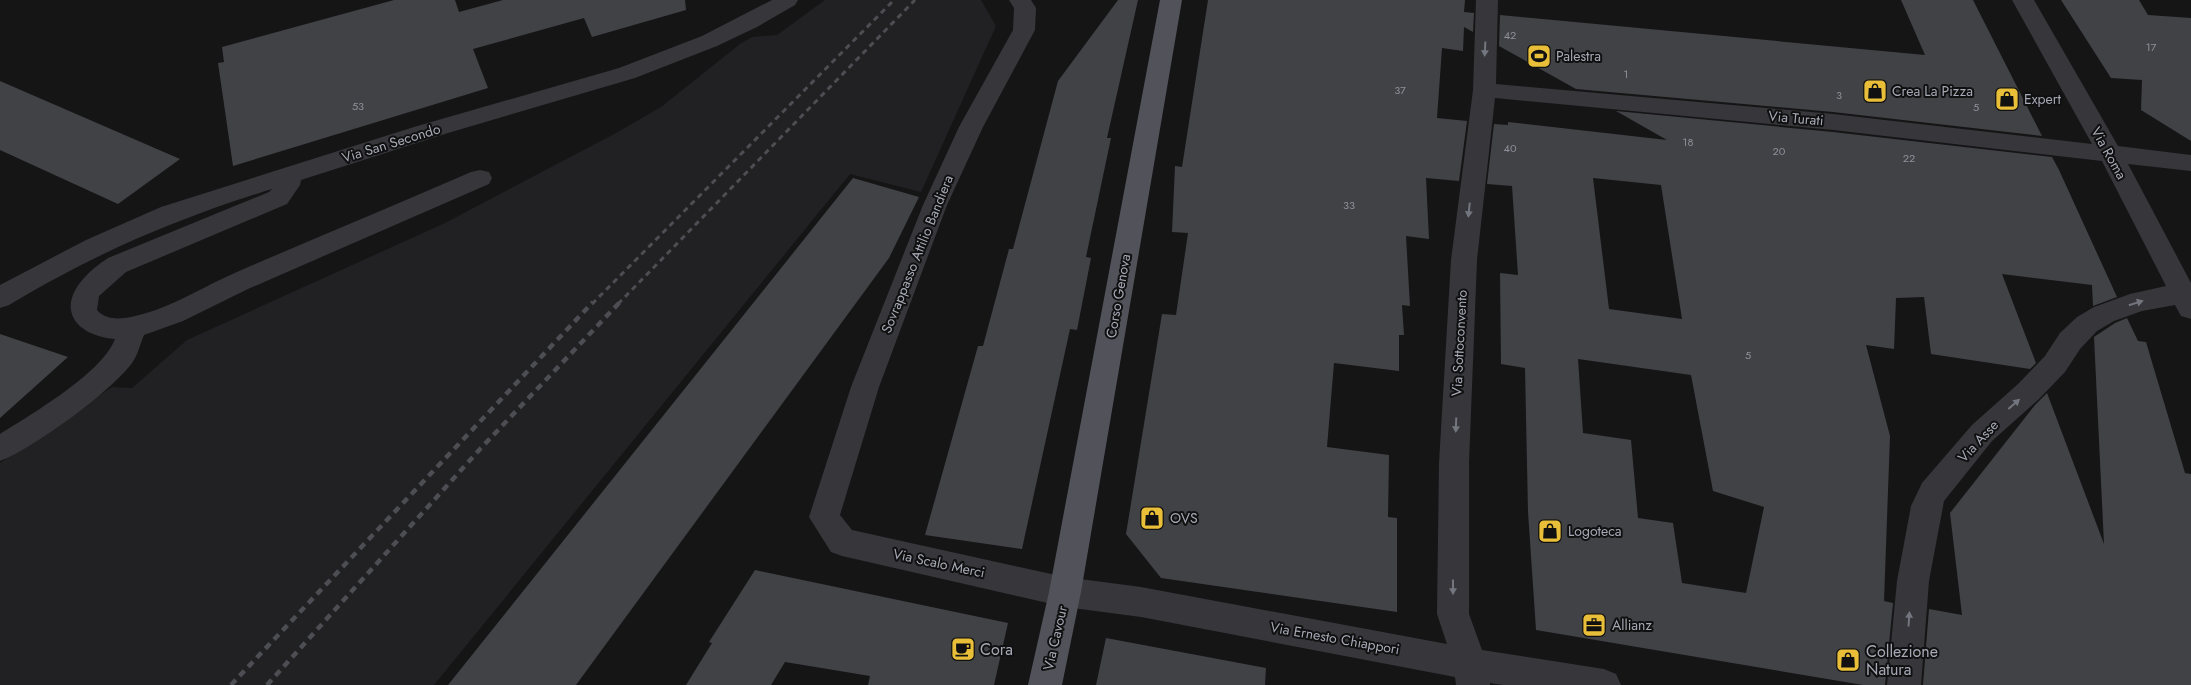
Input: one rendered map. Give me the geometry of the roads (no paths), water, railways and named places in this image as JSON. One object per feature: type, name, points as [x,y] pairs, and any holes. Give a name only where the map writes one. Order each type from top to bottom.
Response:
[{"type":"main road","name":"Corso Genova","points":[[1065,592],[1171,0]]},
{"type":"main road","name":"Via Cavour","points":[[1045,685],[1065,592]]},
{"type":"street","name":"Via San Secondo","points":[[1,297],[59,264],[122,234],[193,205],[411,136],[652,65],[755,20],[787,0]]},
{"type":"street","name":"Sovrappasso Attilio Bandiera","points":[[824,517],[865,386],[936,205],[971,127],[1024,30],[1025,8],[1020,0]]},
{"type":"street","name":"Via Sottoconvento","points":[[1472,674],[1453,614],[1454,463],[1464,260],[1484,90],[1487,0]]},
{"type":"street","name":"Via Roma","points":[[2023,0],[2136,200],[2188,301]]},
{"type":"street","name":"Via Turati","points":[[1484,90],[1833,122],[2109,152],[2191,163]]},
{"type":"street","points":[[289,175],[288,185],[278,198],[117,265],[102,275],[84,300],[84,311],[89,321],[100,327],[116,329],[152,322],[480,178]]},
{"type":"street","name":"Via Asse","points":[[1904,685],[1913,581],[1926,506],[1933,492],[1982,432],[2028,392],[2055,364],[2070,341],[2087,324],[2104,314],[2139,301],[2188,301]]},
{"type":"street","points":[[0,449],[47,419],[92,385],[122,356],[133,327]]},
{"type":"street","name":"Via Scalo Merci","points":[[824,517],[842,542],[1065,592]]},
{"type":"street","name":"Via Ernesto Chiappori","points":[[1065,592],[1141,602],[1472,674],[1604,685]]},
{"type":"railway","points":[[592,304],[894,0]]},
{"type":"railway","points":[[618,304],[915,0]]},
{"type":"railway","points":[[231,685],[593,302]]},
{"type":"railway","points":[[267,685],[481,448],[620,302]]},
{"type":"place","name":"Palestra","points":[[1539,56]]},
{"type":"place","name":"Crea La Pizza","points":[[1875,91]]},
{"type":"place","name":"Expert","points":[[2007,99]]},
{"type":"place","name":"OVS","points":[[1152,518]]},
{"type":"place","name":"Logoteca","points":[[1550,531]]},
{"type":"place","name":"Allianz","points":[[1594,625]]},
{"type":"place","name":"Cora","points":[[963,649]]},
{"type":"place","name":"Collezione Natura","points":[[1848,660]]}]
